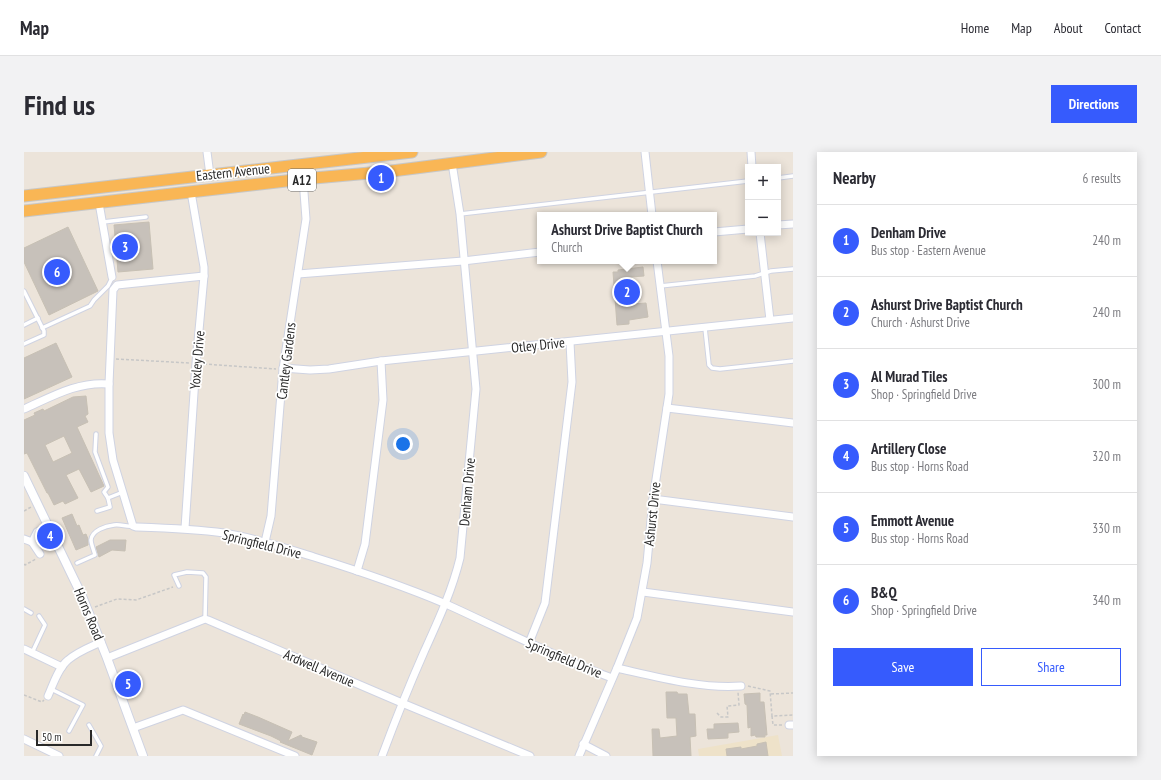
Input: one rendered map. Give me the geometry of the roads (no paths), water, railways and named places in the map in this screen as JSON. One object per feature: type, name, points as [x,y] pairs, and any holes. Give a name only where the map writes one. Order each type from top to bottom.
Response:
[{"type":"highway","name":"Eastern Avenue","points":[[24,196],[210,175],[334,156],[412,152]]},
{"type":"highway","name":"Eastern Avenue","points":[[24,211],[303,179],[392,171],[541,152]]},
{"type":"street","points":[[207,152],[210,175]]},
{"type":"street","points":[[645,152],[652,212]]},
{"type":"street","points":[[751,152],[752,164]]},
{"type":"street","name":"Denham Drive","points":[[382,756],[402,703],[456,578],[460,558],[476,389],[474,352],[463,261],[460,214],[452,163]]},
{"type":"street","name":"Cantley Gardens","points":[[265,542],[271,516],[283,368],[306,219],[303,179]]},
{"type":"street","name":"Yoxley Drive","points":[[185,528],[196,363],[204,276],[204,267],[191,192]]},
{"type":"street","points":[[99,203],[112,277]]},
{"type":"street","points":[[781,226],[793,224]]},
{"type":"street","points":[[717,232],[745,229]]},
{"type":"street","points":[[760,236],[770,320]]},
{"type":"street","points":[[298,274],[463,261],[537,252]]},
{"type":"street","name":"Ashurst Drive","points":[[579,756],[617,668],[636,618],[647,563],[653,499],[669,394],[666,332],[657,264]]},
{"type":"street","points":[[133,526],[110,446],[109,384],[113,290],[117,285],[204,276]]},
{"type":"street","name":"Otley Drive","points":[[283,368],[310,370],[329,369],[381,362],[793,318]]},
{"type":"street","points":[[529,644],[545,603],[572,382],[570,342]]},
{"type":"street","points":[[357,571],[365,544],[383,400],[381,362]]},
{"type":"street","points":[[24,409],[71,388],[109,384]]},
{"type":"street","points":[[667,408],[793,424]]},
{"type":"street","name":"Horns Road","points":[[24,476],[88,610],[143,756]]},
{"type":"street","points":[[653,499],[793,517]]},
{"type":"street","points":[[32,542],[37,532],[49,526]]},
{"type":"street","name":"Springfield Drive","points":[[133,526],[185,528],[224,533],[265,542],[357,571],[445,604],[529,644],[612,678]]},
{"type":"street","points":[[24,539],[32,542],[40,554]]},
{"type":"street","points":[[642,592],[793,612]]},
{"type":"street","points":[[107,658],[205,619]]},
{"type":"street","name":"Ardwell Avenue","points":[[205,619],[530,756]]},
{"type":"street","points":[[50,693],[62,667],[67,660],[85,649],[101,642]]},
{"type":"street","points":[[24,649],[62,667]]},
{"type":"street","points":[[617,668],[667,679],[715,686],[740,686]]},
{"type":"street","points":[[133,728],[183,710],[295,756]]},
{"type":"street","points":[[24,740],[59,756]]},
{"type":"street","points":[[583,744],[606,756]]},
{"type":"lane","points":[[781,178],[793,176]]},
{"type":"lane","points":[[460,214],[745,181]]},
{"type":"lane","points":[[102,222],[146,217]]},
{"type":"lane","points":[[660,286],[754,276],[793,269]]},
{"type":"lane","points":[[42,328],[90,306],[108,286],[112,277]]},
{"type":"lane","points":[[24,291],[38,318],[44,335],[24,344]]},
{"type":"lane","points":[[24,325],[38,318]]},
{"type":"lane","points":[[705,328],[710,365],[712,368],[720,370],[793,361]]},
{"type":"lane","points":[[96,434],[95,452],[108,487],[104,492],[108,498],[110,507],[97,511]]},
{"type":"lane","points":[[108,498],[123,492]]},
{"type":"lane","points":[[77,563],[95,556],[91,540],[94,533],[98,530],[115,525],[127,527],[133,526]]},
{"type":"lane","points":[[180,586],[174,575],[187,572],[203,574],[206,577],[205,619]]},
{"type":"lane","points":[[24,609],[31,613]]},
{"type":"lane","points":[[32,653],[45,625],[39,616]]},
{"type":"lane","points":[[50,693],[83,705],[69,731]]},
{"type":"lane","points":[[89,725],[101,746],[96,756]]},
{"type":"place","name":"Denham Drive","points":[[381,178]]},
{"type":"place","name":"Al Murad Tiles","points":[[125,247]]},
{"type":"place","name":"B&Q","points":[[57,272]]},
{"type":"place","name":"Ashurst Drive Baptist Church","points":[[627,292]]},
{"type":"place","name":"Artillery Close","points":[[50,536]]},
{"type":"place","name":"Emmott Avenue","points":[[128,684]]}]
